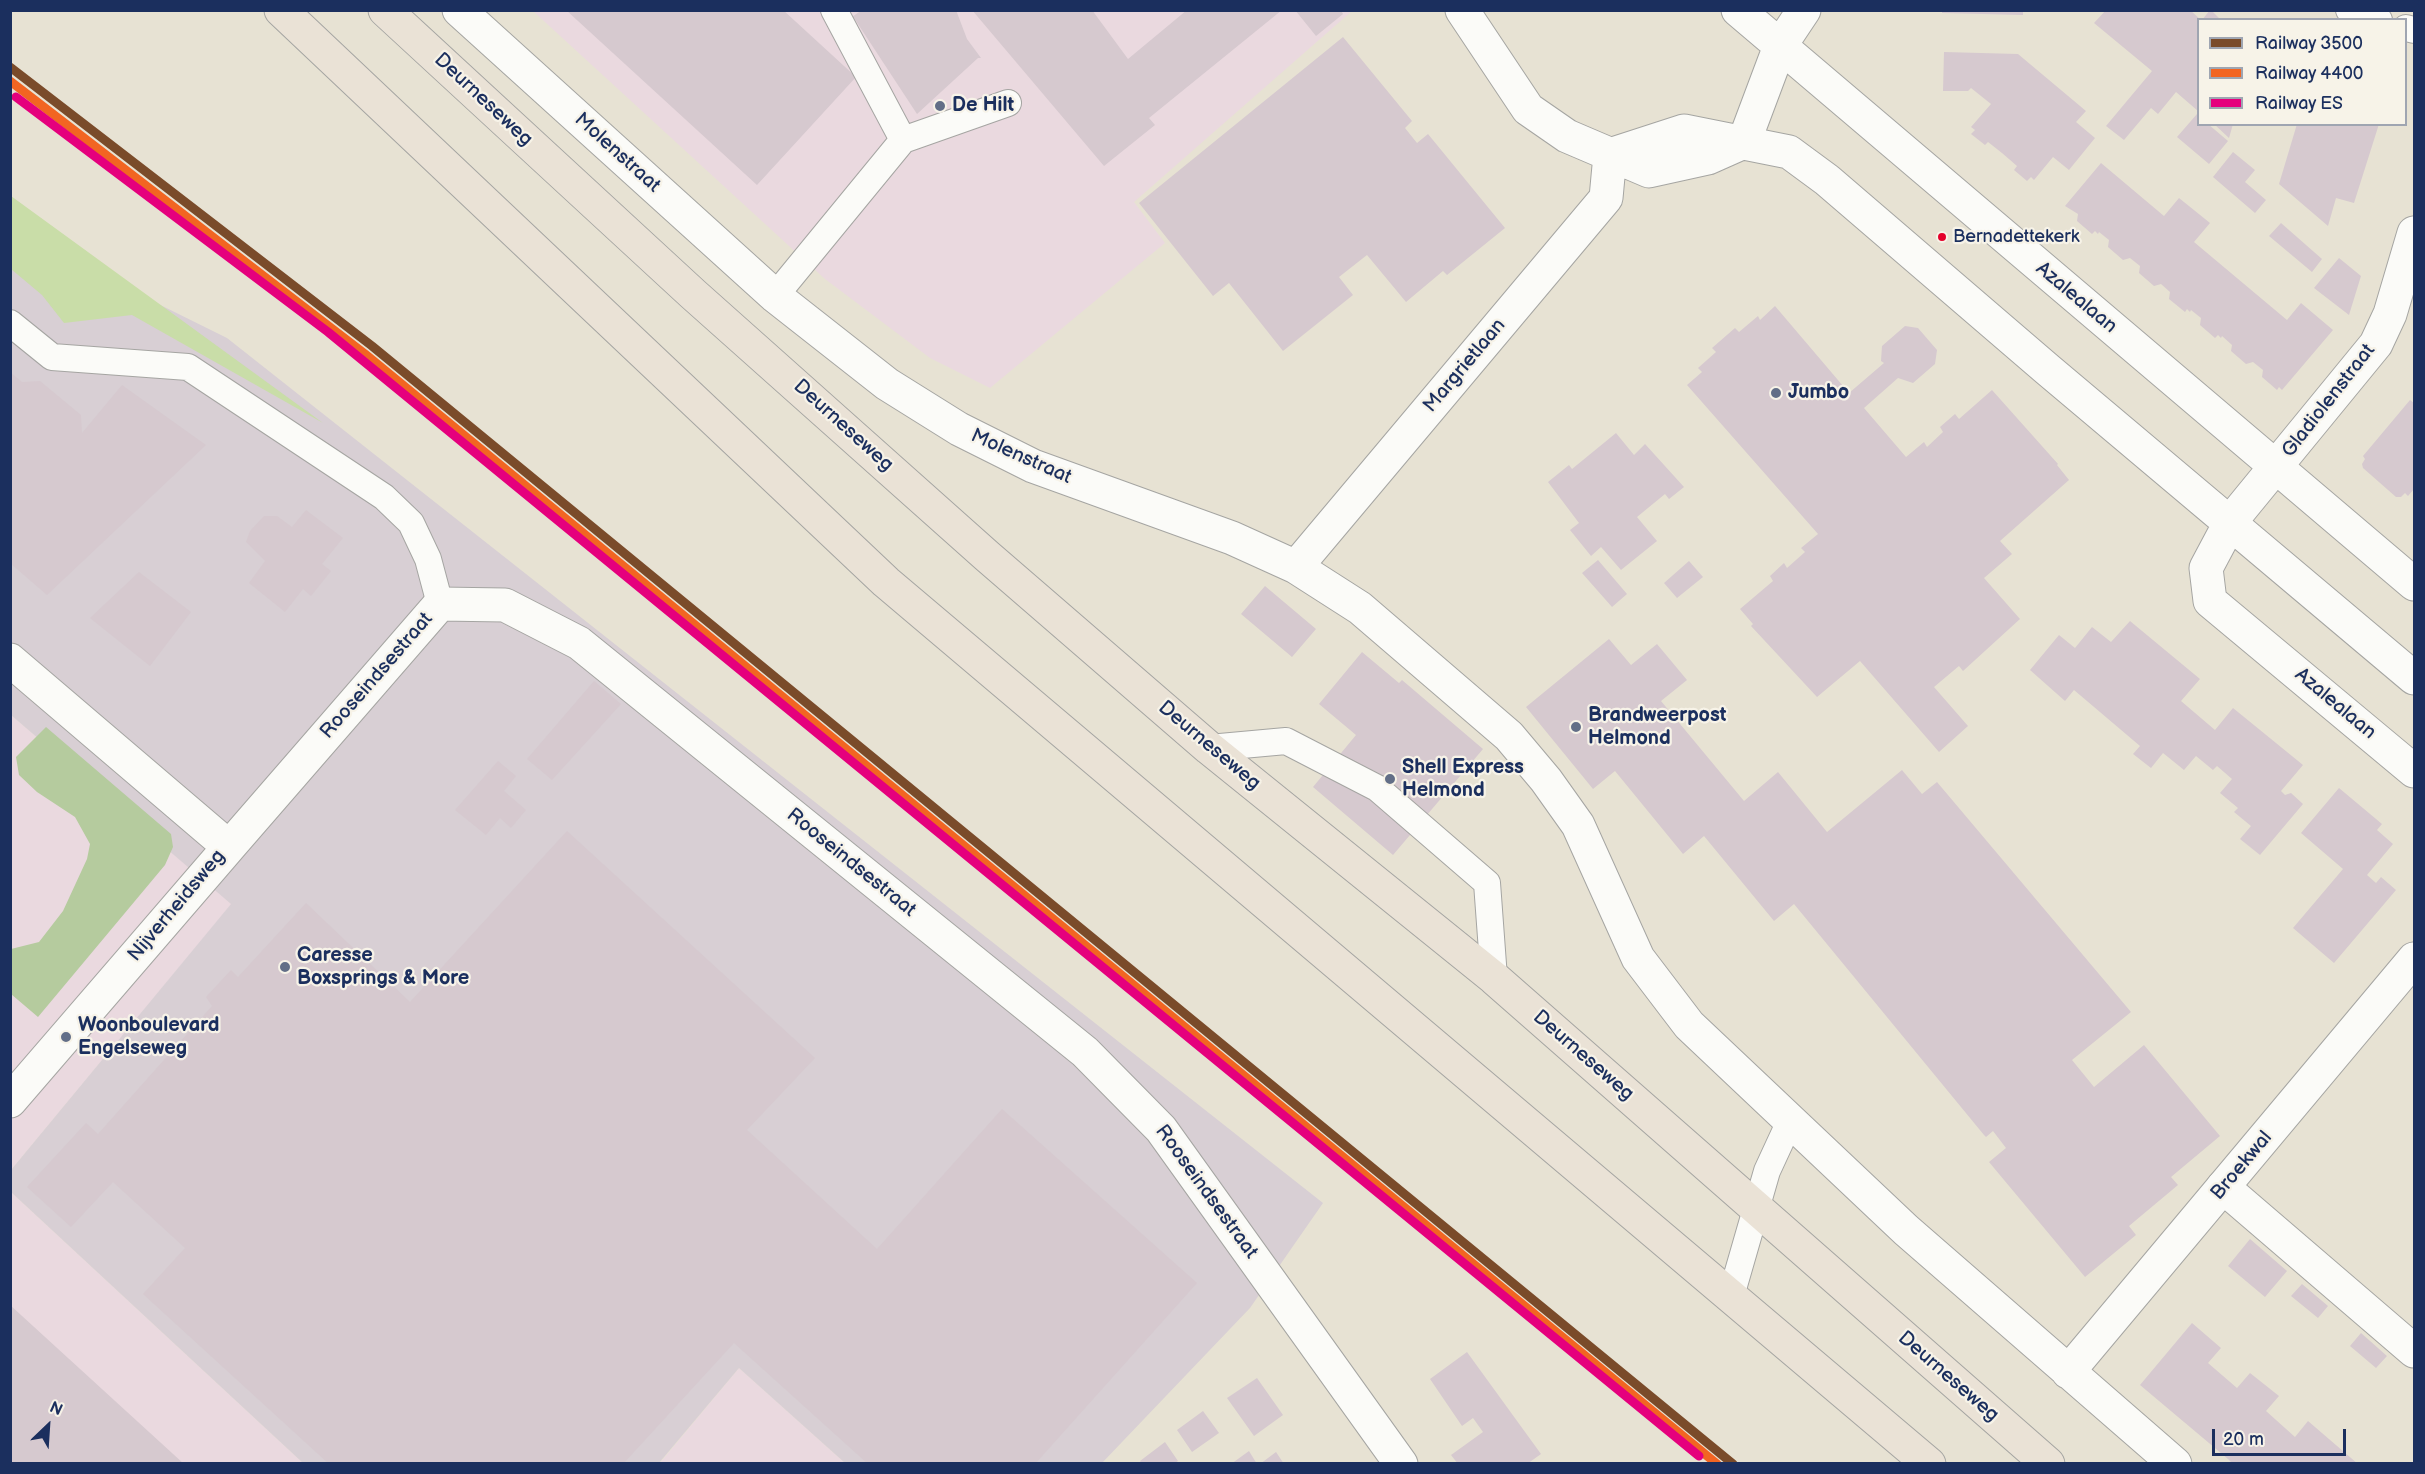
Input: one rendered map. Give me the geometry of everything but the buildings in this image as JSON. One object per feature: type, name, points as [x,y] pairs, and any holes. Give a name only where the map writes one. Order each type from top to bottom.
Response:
[{"type":"main road","points":[[281,10],[885,582],[1929,1464]]},
{"type":"main road","name":"Deurneseweg","points":[[386,10],[693,294],[987,556],[1209,748],[1494,978],[2048,1464]]},
{"type":"street","name":"Molenstraat","points":[[459,10],[776,296],[887,384],[959,429],[1033,466],[1232,538],[1296,567]]},
{"type":"street","points":[[1462,10],[1528,109],[1567,136],[1649,171],[1708,158],[1744,142],[1789,152],[1827,180],[2047,369],[2231,521],[2415,678]]},
{"type":"street","name":"Azalealaan","points":[[1738,10],[2415,585]]},
{"type":"street","points":[[1744,142],[1780,46],[1804,10]]},
{"type":"street","name":"Margrietlaan","points":[[1296,567],[1606,198],[1610,154]]},
{"type":"street","name":"Gladiolenstraat","points":[[2231,521],[2376,344],[2390,314],[2415,233]]},
{"type":"street","name":"Azalealaan","points":[[2231,521],[2206,568],[2210,601],[2415,771]]},
{"type":"street","points":[[1296,567],[1360,608],[1509,736],[1578,825],[1638,958],[1689,1025],[1906,1230],[2175,1464]]},
{"type":"street","name":"Rooseindsestraat","points":[[229,848],[440,604],[505,605],[579,643],[1085,1052],[1161,1129],[1401,1464]]},
{"type":"street","name":"Nijverheidsweg","points":[[10,660],[229,848],[10,1101]]},
{"type":"street","name":"Broekwal","points":[[2068,1372],[2415,959]]},
{"type":"street","points":[[2223,1188],[2415,1352]]},
{"type":"lane","points":[[834,10],[903,140]]},
{"type":"lane","points":[[2349,10],[2373,18]]},
{"type":"lane","points":[[776,296],[903,140],[1008,103]]},
{"type":"lane","points":[[10,323],[52,357],[188,367],[384,497],[411,524],[428,559],[440,604]]},
{"type":"lane","points":[[1209,748],[1286,741],[1377,788],[1487,882],[1494,978]]},
{"type":"lane","points":[[1731,1296],[1767,1171],[1791,1119]]},
{"type":"shaded area","name":"De Hilt","points":[[533,11],[1352,11],[1134,202],[1165,243],[990,388],[930,358],[825,279]]},
{"type":"shaded area","points":[[11,228],[23,237],[227,338],[1323,1203],[1250,1308],[1102,1463],[845,1463],[739,1368],[659,1463],[303,1463],[11,1192],[11,1170],[231,904],[11,715]]},
{"type":"shaded area","name":"Woonboulevard Engelseweg","points":[[11,715],[232,904],[11,1170]]},
{"type":"shaded area","points":[[11,1192],[303,1463],[11,1463]]},
{"type":"shaded area","points":[[739,1368],[845,1463],[659,1464]]},
{"type":"green space","points":[[11,196],[323,423],[132,315],[64,323],[42,295],[11,269]]},
{"type":"green space","points":[[46,727],[171,834],[173,847],[165,865],[38,1017],[11,994],[11,949],[39,942],[63,911],[87,859],[90,844],[75,817],[37,792],[19,775],[16,757]]},
{"type":"rail line","name":"3500","points":[[10,67],[372,346],[1733,1464]]},
{"type":"rail line","name":"4400","points":[[10,81],[365,354],[1717,1464]]},
{"type":"rail line","name":"ES","points":[[16,97],[328,332],[1699,1456]]},
{"type":"place","name":"De Hilt","points":[[940,106]]},
{"type":"place","name":"Bernadettekerk","points":[[1942,237]]},
{"type":"place","name":"Jumbo","points":[[1776,393]]},
{"type":"place","name":"Brandweerpost Helmond","points":[[1576,727]]},
{"type":"place","name":"Shell Express Helmond","points":[[1390,779]]},
{"type":"place","name":"Caresse Boxsprings & More","points":[[285,967]]},
{"type":"place","name":"Woonboulevard Engelseweg","points":[[66,1037]]}]
